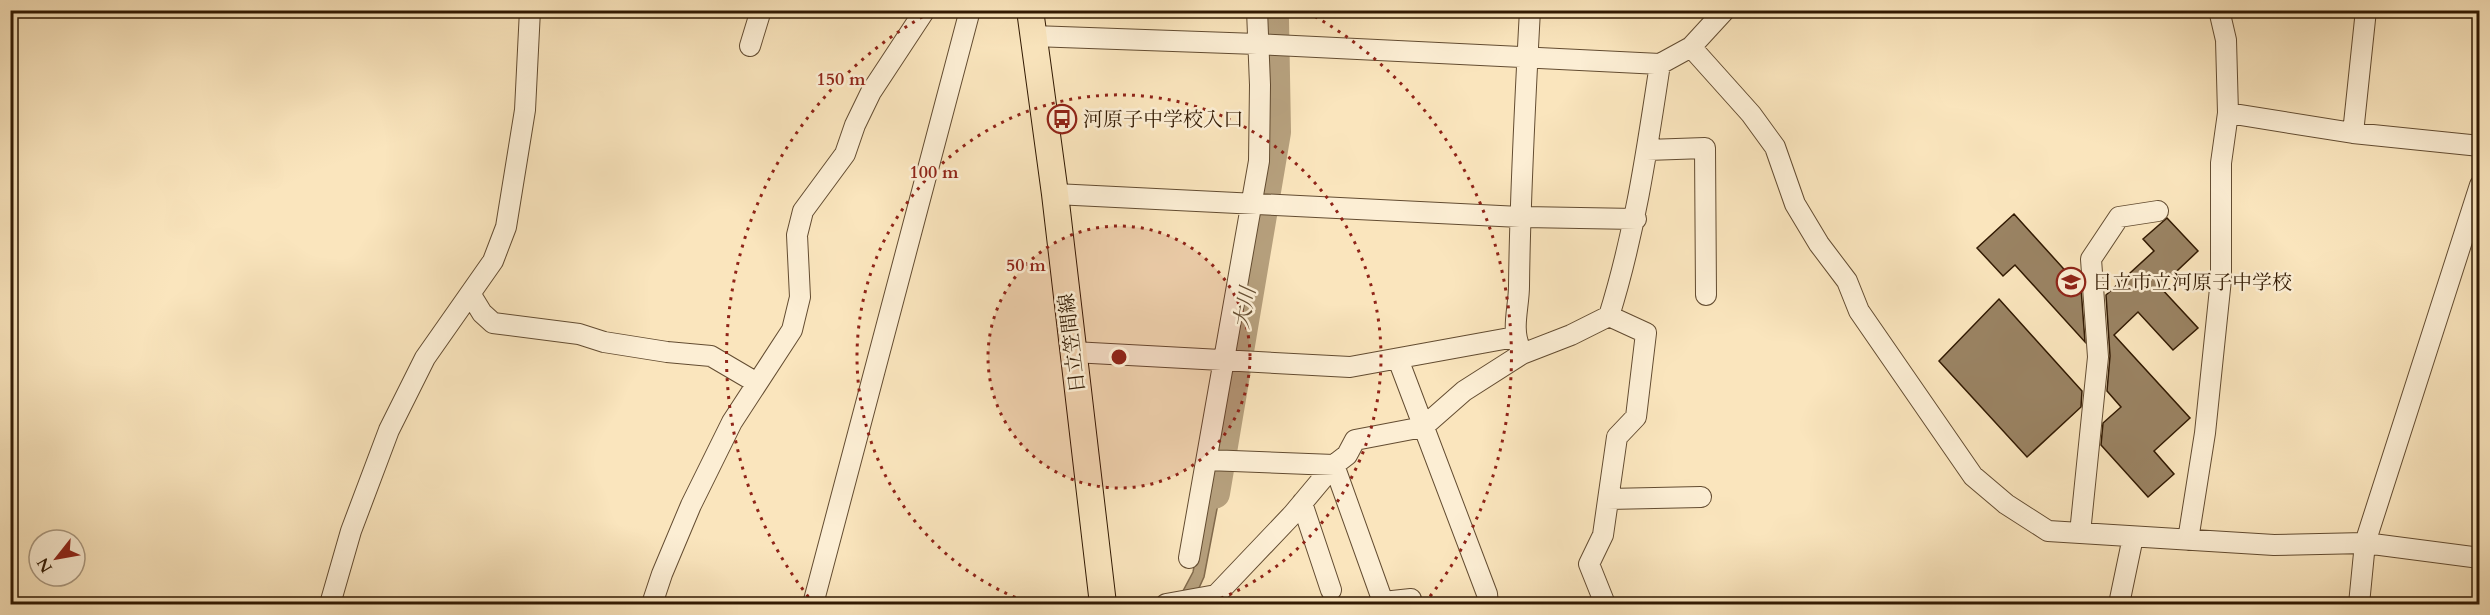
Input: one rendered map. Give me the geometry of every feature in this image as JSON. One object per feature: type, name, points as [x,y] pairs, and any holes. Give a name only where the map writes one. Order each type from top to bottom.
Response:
[{"type":"main road","name":"日立笠間線","points":[[1030,10],[1055,194],[1103,604]]},
{"type":"street","points":[[330,604],[351,531],[389,430],[425,358],[493,261],[506,227],[525,110],[530,10]]},
{"type":"street","points":[[750,45],[761,10]]},
{"type":"street","points":[[652,604],[691,505],[732,422],[792,330],[800,297],[797,235],[803,211],[845,154],[855,125],[871,92],[925,10]]},
{"type":"street","points":[[813,604],[970,10]]},
{"type":"street","points":[[1519,345],[1520,217],[1530,10]]},
{"type":"street","points":[[1033,36],[1660,64],[1691,47],[1725,10]]},
{"type":"street","points":[[2188,540],[2205,433],[2221,279],[2221,163],[2228,113],[2226,40],[2219,10]]},
{"type":"street","points":[[2353,133],[2367,10]]},
{"type":"street","points":[[1189,558],[1215,460],[1260,203],[1260,85],[1268,45],[1257,12]]},
{"type":"street","points":[[1691,47],[1751,114],[1775,147],[1795,204],[1819,244],[1847,281],[1858,311],[1973,476],[2006,504],[2048,531],[2274,545],[2365,543],[2480,558]]},
{"type":"street","points":[[1073,352],[1350,367],[1519,345],[1571,335],[1610,316],[1636,219],[1660,64]]},
{"type":"street","points":[[2228,113],[2353,133],[2480,146]]},
{"type":"street","points":[[1647,150],[1705,148],[1706,295]]},
{"type":"street","points":[[2359,604],[2365,543],[2480,185]]},
{"type":"street","points":[[1055,194],[1520,217],[1636,219]]},
{"type":"street","points":[[2080,533],[2098,357],[2091,259],[2119,217],[2158,211]]},
{"type":"street","points":[[471,295],[482,313],[493,323],[579,334],[604,342],[667,352],[711,356],[757,383]]},
{"type":"street","points":[[1605,604],[1589,564],[1603,535],[1617,437],[1636,417],[1646,333],[1610,316]]},
{"type":"street","points":[[1180,601],[1216,596],[1334,465],[1347,455],[1355,440],[1424,427],[1519,345]]},
{"type":"street","points":[[1398,360],[1488,604]]},
{"type":"street","points":[[1215,460],[1334,465]]},
{"type":"street","points":[[1334,465],[1383,602],[1411,599],[1411,604]]},
{"type":"street","points":[[1608,499],[1701,497]]},
{"type":"street","points":[[1302,503],[1331,590]]},
{"type":"street","points":[[2119,604],[2133,537]]},
{"type":"shaded area","points":[[1214,467],[1225,467],[1204,577],[1198,590],[1183,591],[1193,572]]},
{"type":"building","points":[[2014,214],[2081,288],[2085,342],[2015,265],[2003,276],[1977,248]]},
{"type":"building","points":[[2167,218],[2198,251],[2160,287],[2198,328],[2173,350],[2138,312],[2114,335],[2190,418],[2154,451],[2174,474],[2148,497],[2101,445],[2103,423],[2121,407],[2107,391],[2110,356],[2106,295],[2154,251],[2143,239]]},
{"type":"building","points":[[1999,299],[2082,391],[2081,407],[2027,457],[1939,361]]},
{"type":"waterway","name":"大川","points":[[1214,493],[1275,132],[1273,20],[1264,10]]},
{"type":"place","name":"河原子中学校入口","points":[[1062,119]]},
{"type":"place","name":"日立市立河原子中学校","points":[[2071,282]]}]
